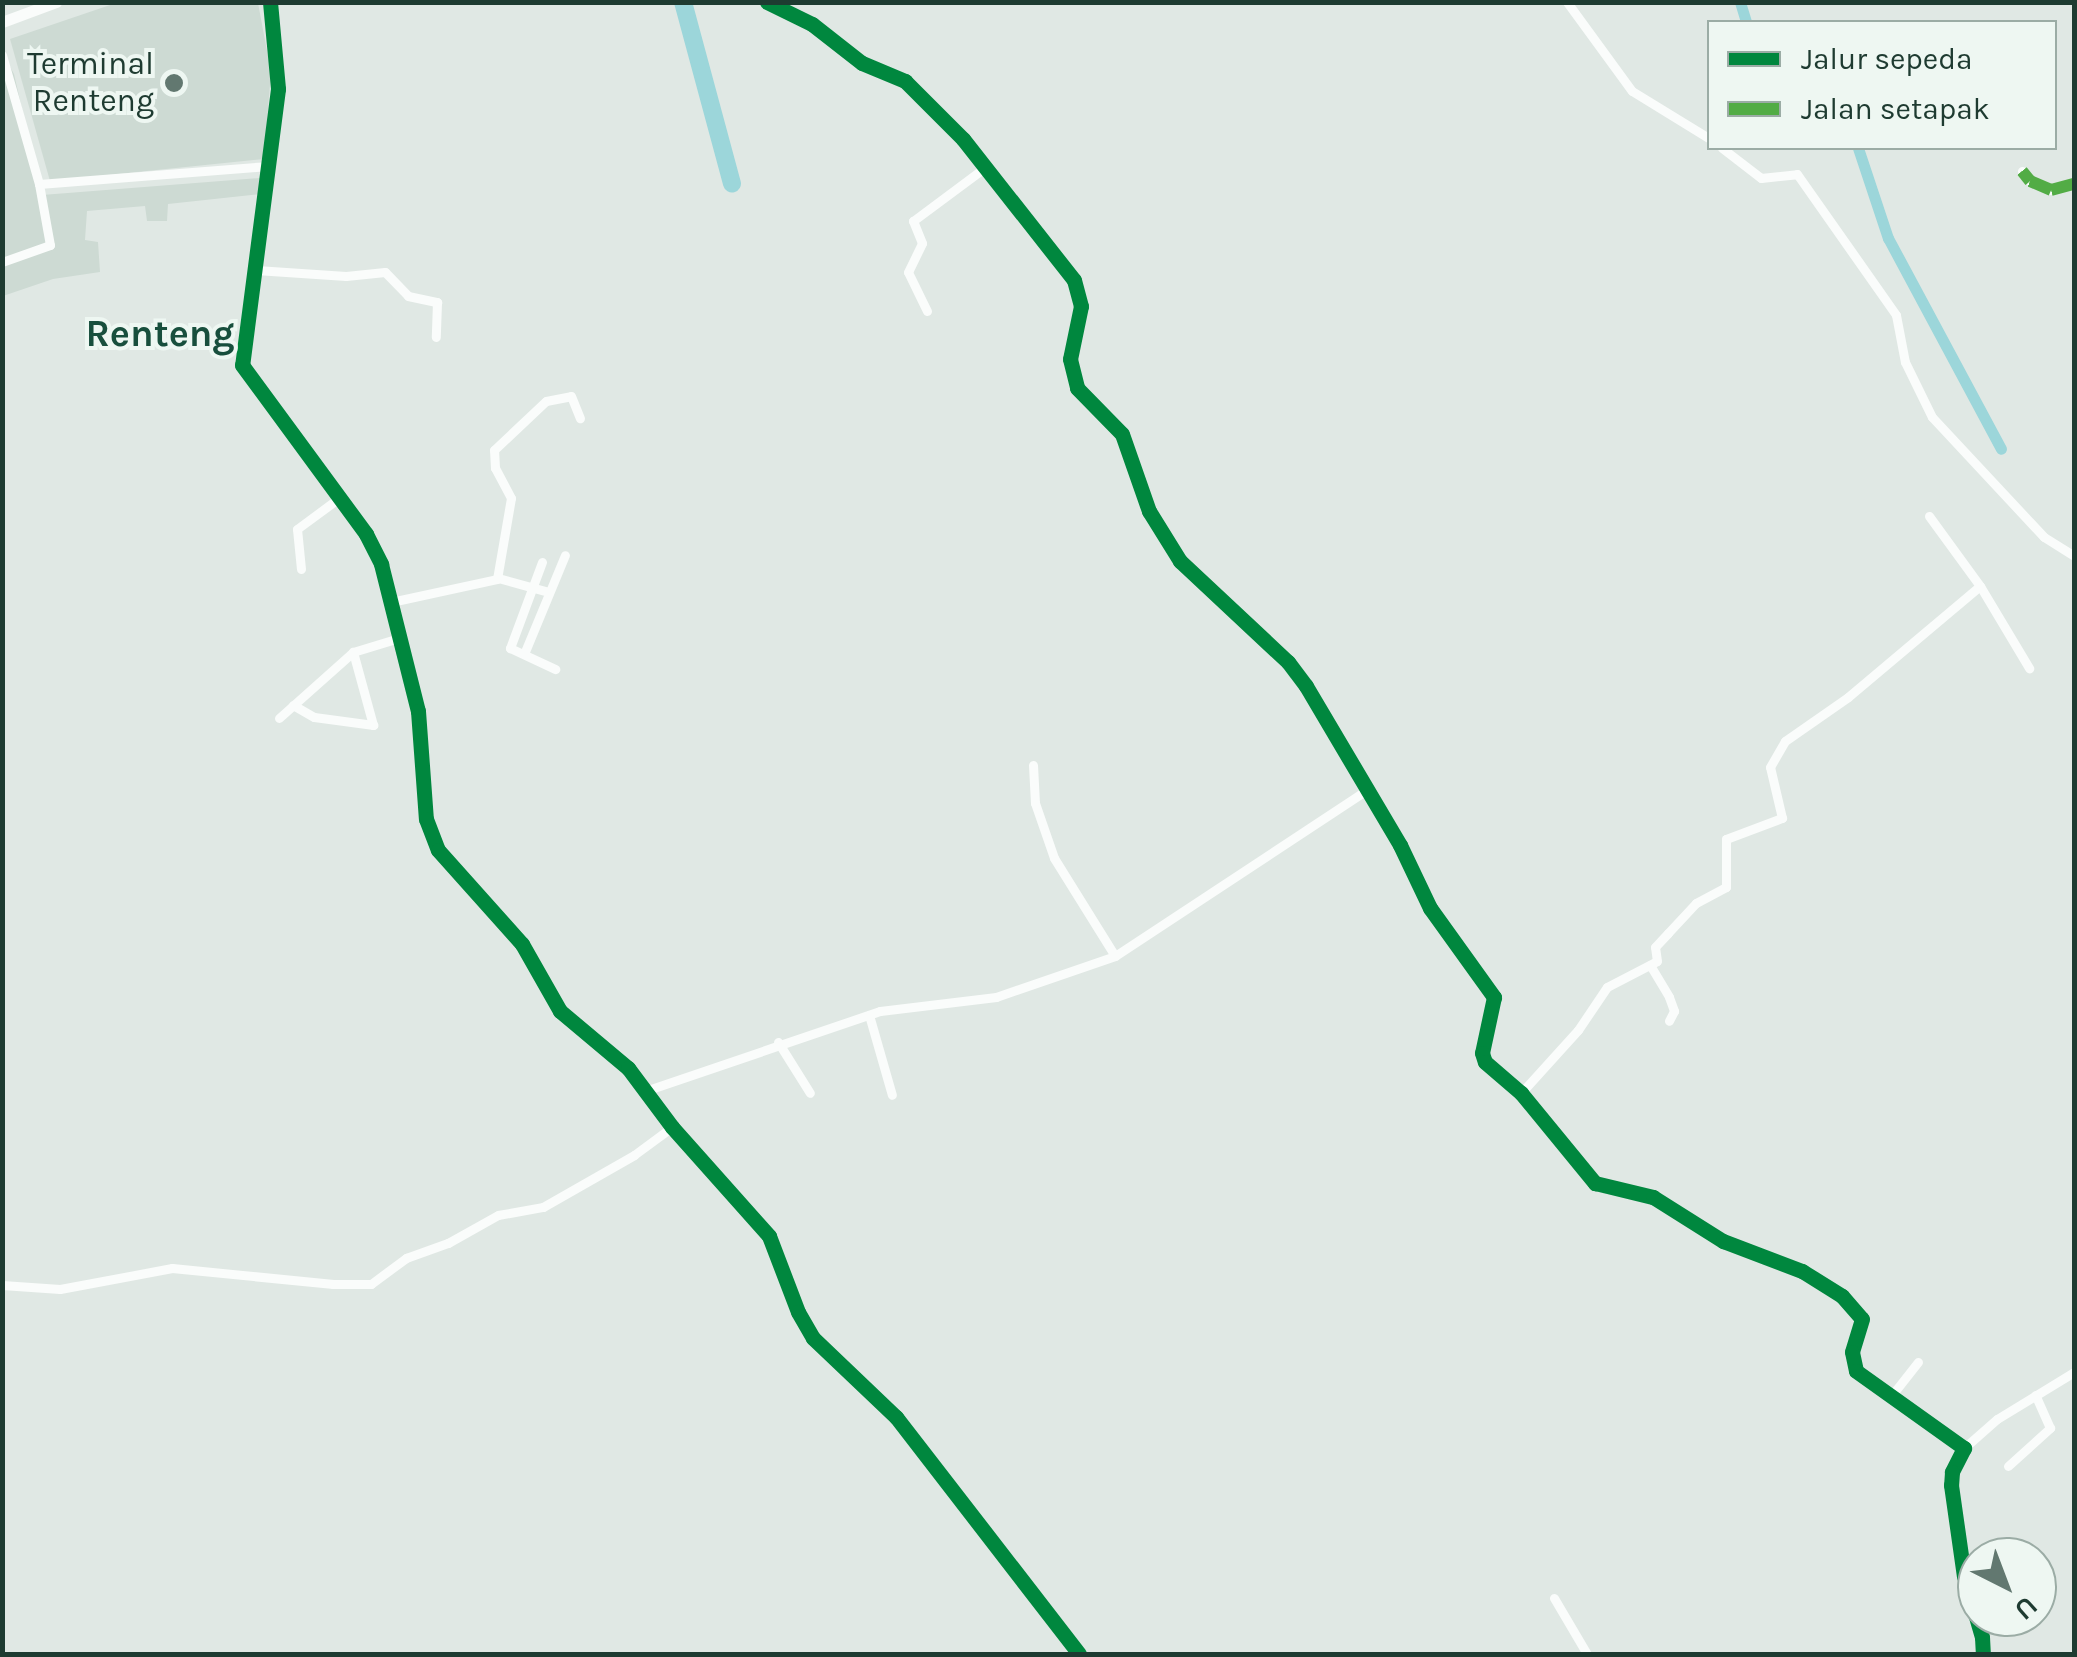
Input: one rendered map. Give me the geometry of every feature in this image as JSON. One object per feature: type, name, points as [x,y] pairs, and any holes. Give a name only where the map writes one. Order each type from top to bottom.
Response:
[{"type":"street","points":[[2,22],[56,2]]},
{"type":"street","points":[[270,2],[278,89],[243,370],[374,550],[391,602],[423,741],[426,819],[438,850],[522,944],[560,1011],[616,1056],[672,1127],[769,1236],[798,1312],[813,1338],[896,1417],[1079,1654]]},
{"type":"street","points":[[767,2],[812,24],[862,62],[898,74],[963,139],[1074,280],[1080,306],[1072,374],[1084,396],[1122,434],[1156,524],[1189,572],[1298,674],[1400,845],[1430,908],[1492,995],[1495,1004],[1482,1058],[1521,1094],[1595,1183],[1653,1197],[1724,1241],[1811,1275],[1842,1296],[1862,1319],[1852,1352],[1853,1366],[1964,1448]]},
{"type":"street","points":[[1567,2],[1632,91],[1707,137]]},
{"type":"street","points":[[2,55],[39,184],[50,248],[2,262]]},
{"type":"street","points":[[1725,150],[1761,178],[1797,174],[1896,315],[1905,362],[1932,417],[2044,537],[2074,556]]},
{"type":"street","points":[[39,184],[266,166]]},
{"type":"street","points":[[926,311],[908,272],[922,243],[912,222],[984,168]]},
{"type":"street","points":[[2022,171],[2030,181],[2051,190],[2074,184]]},
{"type":"street","points":[[256,270],[346,276],[386,272],[408,296],[436,301],[436,337]]},
{"type":"street","points":[[498,578],[511,498],[495,468],[494,450],[546,401],[571,396],[580,418]]},
{"type":"street","points":[[302,569],[296,528],[338,498]]},
{"type":"street","points":[[1929,516],[1980,586],[2028,668]]},
{"type":"street","points":[[524,654],[565,554]]},
{"type":"street","points":[[542,562],[510,648],[555,669]]},
{"type":"street","points":[[391,602],[498,578],[549,592]]},
{"type":"street","points":[[1521,1094],[1578,1030],[1608,987],[1658,960],[1655,947],[1682,918],[1729,882],[1722,847],[1726,839],[1782,818],[1770,767],[1785,741],[1860,687],[1980,586]]},
{"type":"street","points":[[280,718],[353,652],[399,638]]},
{"type":"street","points":[[292,705],[314,717],[372,725],[353,652]]},
{"type":"street","points":[[1033,765],[1035,803],[1054,858],[1115,956]]},
{"type":"street","points":[[646,1091],[778,1042],[869,1014],[996,997],[1115,956],[1367,790]]},
{"type":"street","points":[[1650,965],[1674,1011],[1669,1021]]},
{"type":"street","points":[[869,1014],[892,1096]]},
{"type":"street","points":[[778,1042],[810,1093]]},
{"type":"street","points":[[2,1286],[78,1287],[172,1268],[371,1284],[406,1258],[448,1243],[498,1215],[543,1207],[672,1127]]},
{"type":"street","points":[[1892,1395],[1918,1362]]},
{"type":"street","points":[[1982,1654],[1982,1637],[1964,1576],[1952,1472],[1964,1448],[2074,1372]]},
{"type":"street","points":[[2008,1466],[2050,1428],[2036,1396]]},
{"type":"street","points":[[1554,1598],[1587,1654]]},
{"type":"shaded area","points":[[116,3],[258,3],[271,72],[264,159],[50,181],[10,39]]},
{"type":"shaded area","points":[[2,52],[14,74],[42,195],[273,177],[271,193],[168,204],[167,221],[147,221],[145,206],[87,211],[85,240],[98,242],[100,272],[53,279],[3,296]]},
{"type":"waterway","points":[[683,2],[732,183]]},
{"type":"waterway","points":[[1740,2],[1745,20]]},
{"type":"waterway","points":[[1859,150],[1888,238],[2001,449]]},
{"type":"marked path","points":[[2022,171],[2030,181],[2051,190],[2074,184]]},
{"type":"cycle path","points":[[270,2],[278,89],[242,365],[366,534],[381,564],[418,711],[426,819],[438,850],[522,944],[560,1011],[628,1068],[672,1127],[769,1236],[798,1312],[813,1338],[896,1417],[1079,1654]]},
{"type":"cycle path","points":[[767,2],[812,24],[862,63],[905,81],[963,139],[1074,280],[1081,306],[1070,359],[1077,388],[1122,434],[1149,511],[1180,561],[1288,662],[1306,686],[1400,845],[1430,908],[1494,997],[1482,1053],[1485,1062],[1521,1093],[1595,1183],[1653,1197],[1723,1241],[1802,1271],[1842,1296],[1862,1319],[1852,1352],[1856,1371],[1964,1448],[1952,1472],[1951,1485],[1964,1576],[1982,1637],[1983,1654]]},
{"type":"place","name":"Terminal Renteng","points":[[174,83]]},
{"type":"district","name":"Renteng","points":[[160,334]]}]
